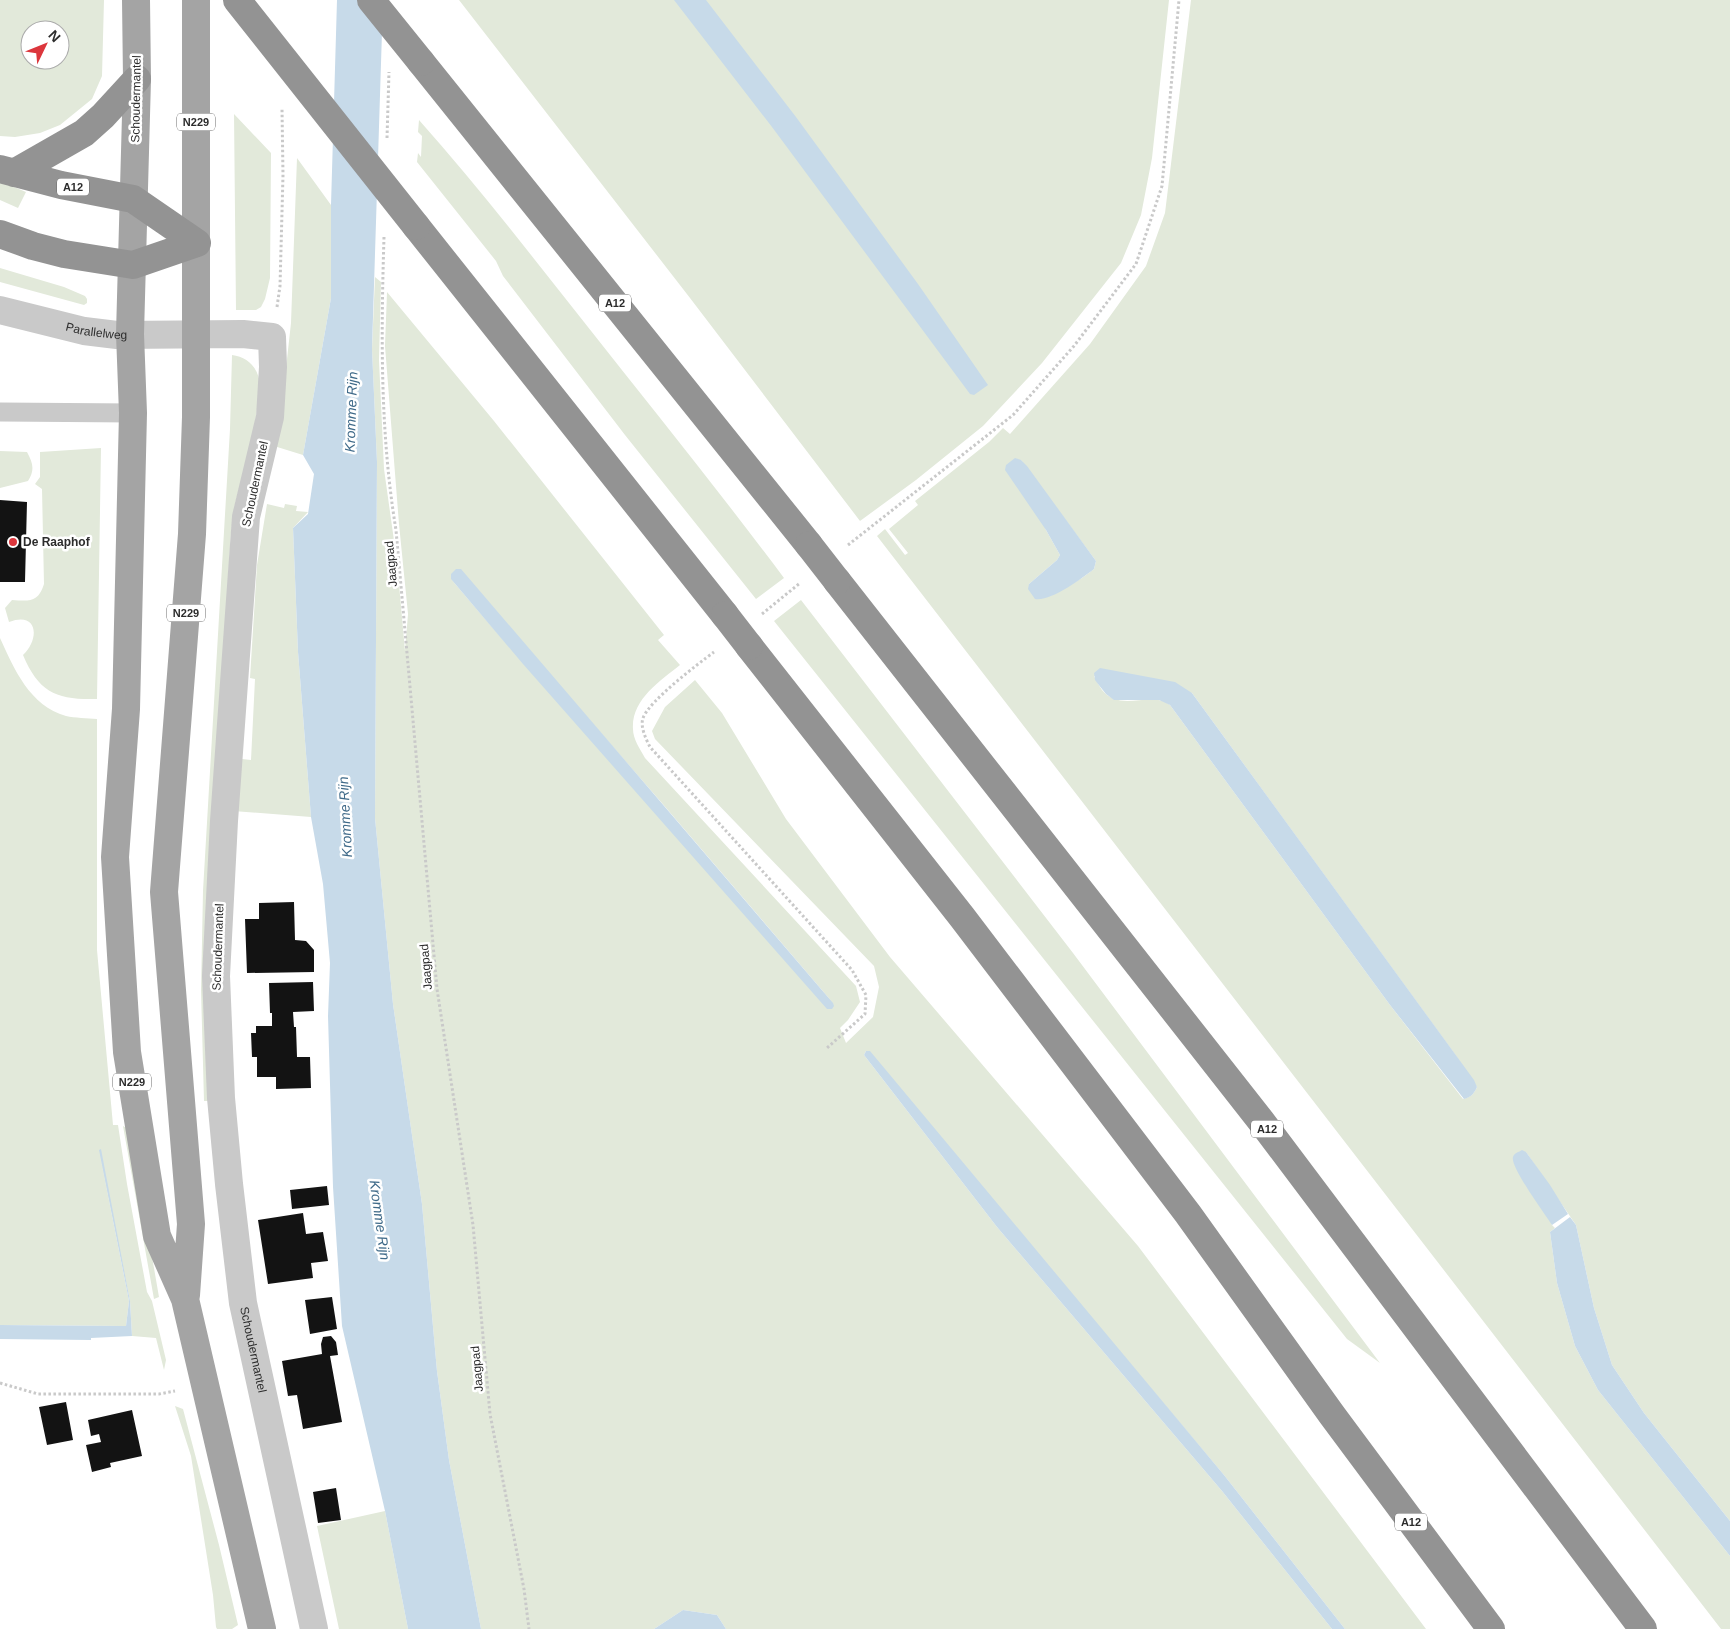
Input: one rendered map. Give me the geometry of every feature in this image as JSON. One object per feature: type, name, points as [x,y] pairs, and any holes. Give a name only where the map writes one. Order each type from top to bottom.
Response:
[{"type":"highway","name":"A12","points":[[237,0],[962,917],[1182,1206],[1332,1415],[1491,1629]]},
{"type":"highway","name":"A12","points":[[370,0],[809,545],[1261,1121],[1642,1629]]},
{"type":"highway","name":"A12","points":[[7,171],[84,133],[103,116],[137,79]]},
{"type":"highway","name":"A12","points":[[7,171],[61,185],[133,199]]},
{"type":"highway","points":[[133,199],[197,243]]},
{"type":"highway","points":[[0,234],[32,246],[64,254],[133,265],[197,243]]},
{"type":"main road","name":"Schoudermantel","points":[[136,0],[137,79],[130,334],[132,413],[126,710],[115,857],[127,1052],[157,1236],[185,1299],[262,1629]]},
{"type":"main road","name":"Schoudermantel","points":[[185,1299],[191,1224],[164,892],[192,534],[196,417],[196,0]]},
{"type":"street","name":"Parallelweg","points":[[0,310],[84,331],[117,335],[195,333]]},
{"type":"street","points":[[195,333],[272,337]]},
{"type":"street","name":"Schoudermantel","points":[[272,337],[270,417],[246,517],[224,821],[216,976],[221,1098],[242,1302],[314,1629]]},
{"type":"lane","points":[[0,412],[132,413]]},
{"type":"path","points":[[841,551],[1012,415],[1074,346],[1136,264],[1162,186],[1179,0]]},
{"type":"path","points":[[387,116],[388,95]]},
{"type":"path","points":[[272,337],[280,286],[283,175],[282,107]]},
{"type":"path","name":"Jaagpad","points":[[382,299],[382,355],[389,485],[396,530],[437,989],[473,1225],[490,1414],[524,1589],[529,1629]]},
{"type":"path","points":[[756,618],[802,582]]},
{"type":"path","points":[[717,649],[654,703],[643,718],[643,733],[650,747],[852,970],[866,995],[864,1014],[828,1048]]},
{"type":"path","points":[[0,1383],[38,1394],[159,1394],[205,1385]]},
{"type":"green space","points":[[0,0],[104,0],[102,76],[92,99],[60,125],[40,133],[15,137],[0,136]]},
{"type":"green space","points":[[459,0],[1169,0],[1152,158],[1141,215],[1121,263],[1042,363],[983,426],[916,480],[860,521]]},
{"type":"green space","points":[[1191,0],[1730,0],[1730,1521],[1644,1413],[1612,1365],[1594,1308],[1576,1225],[1526,1152],[1552,1225],[1555,1228],[1550,1232],[1557,1283],[1575,1346],[1598,1390],[1730,1556],[1730,1629],[1721,1629],[877,536],[885,529],[905,555],[908,553],[889,529],[918,505],[915,501],[989,442],[1003,428],[1010,434],[1090,344],[1146,266],[1165,213]],"holes":[[[1021,460],[1096,561],[1094,569],[1050,596],[1029,584],[1057,560],[1060,555],[1046,530]],[[1094,676],[1192,693],[1454,1053],[1477,1087],[1472,1095],[1463,1099],[1390,1005],[1170,705],[1162,701],[1127,701],[1110,697],[1102,690]]]},
{"type":"green space","points":[[234,114],[271,153],[270,278],[265,299],[261,307],[256,310],[236,310]]},
{"type":"green space","points":[[419,120],[462,169],[523,245],[710,481],[784,578],[756,599],[625,435],[503,276],[496,261],[417,162],[418,153],[421,157],[422,136],[418,132]]},
{"type":"green space","points":[[297,158],[331,205],[331,298],[303,455],[274,446],[284,386],[291,323]]},
{"type":"green space","points":[[0,181],[26,192],[18,208],[0,200]]},
{"type":"green space","points":[[0,268],[64,287],[85,296],[87,303],[84,305],[0,282]]},
{"type":"green space","points":[[375,277],[381,282],[379,360],[384,469],[397,562],[405,651],[408,614],[385,346],[387,292],[494,421],[664,635],[658,640],[680,665],[648,692],[642,700],[634,719],[633,733],[635,740],[645,758],[856,986],[860,1002],[840,1028],[846,1043],[873,1017],[879,987],[874,966],[655,739],[652,731],[665,707],[695,680],[722,713],[786,819],[890,957],[1138,1246],[1426,1629],[1345,1629],[1224,1475],[866,1051],[864,1055],[997,1227],[1222,1491],[1332,1629],[726,1629],[717,1615],[683,1610],[654,1629],[481,1629],[449,1460],[437,1371],[422,1204],[393,1004],[375,818],[377,462],[372,349]],"holes":[[[451,579],[573,701],[661,802],[833,1003],[639,793]]]},
{"type":"green space","points":[[232,355],[244,358],[252,365],[258,375],[260,387],[254,431],[235,504],[231,532],[213,831],[209,1101],[204,1101],[201,990],[203,891],[230,429]]},
{"type":"green space","points":[[101,448],[97,699],[71,698],[51,692],[36,678],[23,655],[32,642],[34,635],[31,623],[26,620],[9,622],[5,608],[12,600],[32,600],[36,598],[44,584],[42,489],[35,484],[40,477],[40,452]]},
{"type":"green space","points":[[0,451],[27,452],[32,466],[32,473],[28,481],[0,488]]},
{"type":"green space","points":[[267,504],[284,508],[285,504],[297,506],[296,511],[308,512],[293,528],[298,652],[311,817],[233,811],[242,759],[251,760],[255,679],[250,678],[257,565]]},
{"type":"green space","points":[[801,600],[1073,953],[1380,1363],[1347,1339],[774,621]]},
{"type":"green space","points":[[0,638],[11,662],[25,685],[42,704],[66,716],[97,719],[97,950],[113,1125],[118,1125],[147,1292],[152,1301],[166,1360],[164,1370],[156,1338],[132,1336],[130,1301],[99,1150],[129,1301],[126,1326],[0,1325]]},
{"type":"green space","points":[[123,1126],[130,1130],[159,1297],[154,1299]]},
{"type":"green space","points":[[175,1406],[183,1409],[219,1545],[238,1625],[232,1629],[217,1629],[216,1627],[213,1595],[191,1456]]},
{"type":"green space","points":[[385,1511],[408,1629],[339,1629],[317,1526]]},
{"type":"water","name":"Kromme Rijn","points":[[337,0],[383,0],[372,349],[377,462],[375,818],[393,1004],[422,1204],[437,1371],[449,1460],[481,1629],[408,1629],[385,1511],[342,1326],[333,1187],[328,1016],[330,963],[323,884],[311,817],[298,652],[293,528],[308,514],[314,474],[303,455],[331,298],[331,205]]},
{"type":"water","points":[[674,0],[706,0],[796,117],[918,284],[988,385],[974,395],[970,394],[772,127]]},
{"type":"water","points":[[1015,458],[1021,460],[1027,466],[1096,561],[1094,569],[1081,578],[1065,589],[1041,599],[1035,599],[1028,589],[1029,584],[1057,560],[1060,555],[1046,530],[1005,470],[1006,465]]},
{"type":"water","points":[[456,569],[461,569],[833,1003],[832,1009],[827,1009],[523,664],[451,579],[451,574]]},
{"type":"water","points":[[1100,668],[1175,682],[1192,693],[1474,1080],[1477,1087],[1472,1095],[1464,1099],[1390,1005],[1170,705],[1159,700],[1114,700],[1106,694],[1095,680],[1094,673]]},
{"type":"water","points":[[866,1051],[870,1051],[1224,1475],[1345,1629],[1332,1629],[1222,1491],[997,1227],[864,1055]]},
{"type":"water","points":[[101,1149],[130,1301],[132,1336],[91,1338],[91,1340],[0,1339],[0,1325],[126,1326],[129,1301],[99,1150]]},
{"type":"water","points":[[1522,1150],[1526,1152],[1550,1185],[1568,1214],[1552,1225],[1517,1170],[1513,1157]]},
{"type":"water","points":[[1570,1217],[1576,1225],[1594,1308],[1612,1365],[1644,1413],[1730,1521],[1730,1556],[1598,1390],[1575,1346],[1557,1283],[1550,1232]]},
{"type":"water","points":[[683,1610],[717,1615],[726,1629],[654,1629]]},
{"type":"building","name":"De Raaphof","points":[[0,500],[27,502],[25,582],[0,582]]},
{"type":"building","points":[[294,902],[295,940],[306,941],[314,950],[314,972],[247,973],[245,919],[259,919],[259,903]]},
{"type":"building","points":[[313,982],[314,1011],[293,1012],[294,1027],[296,1027],[297,1057],[310,1057],[311,1088],[276,1089],[276,1077],[257,1077],[257,1057],[252,1057],[251,1033],[256,1033],[256,1026],[272,1026],[269,983]]},
{"type":"building","points":[[327,1186],[329,1205],[292,1209],[290,1190]]},
{"type":"building","points":[[303,1213],[306,1234],[323,1232],[328,1261],[311,1263],[313,1278],[268,1284],[258,1220]]},
{"type":"building","points":[[332,1297],[337,1329],[310,1334],[305,1300]]},
{"type":"building","points":[[331,1336],[336,1342],[338,1355],[330,1356],[342,1422],[303,1429],[297,1395],[288,1396],[282,1361],[322,1354],[321,1344],[323,1337]]},
{"type":"building","points":[[66,1402],[73,1440],[47,1445],[39,1407]]},
{"type":"building","points":[[132,1410],[142,1456],[110,1463],[111,1467],[92,1472],[86,1445],[101,1442],[99,1434],[91,1436],[88,1420]]},
{"type":"building","points":[[336,1488],[341,1520],[318,1523],[313,1492]]},
{"type":"place","name":"De Raaphof","points":[[13,542]]}]
